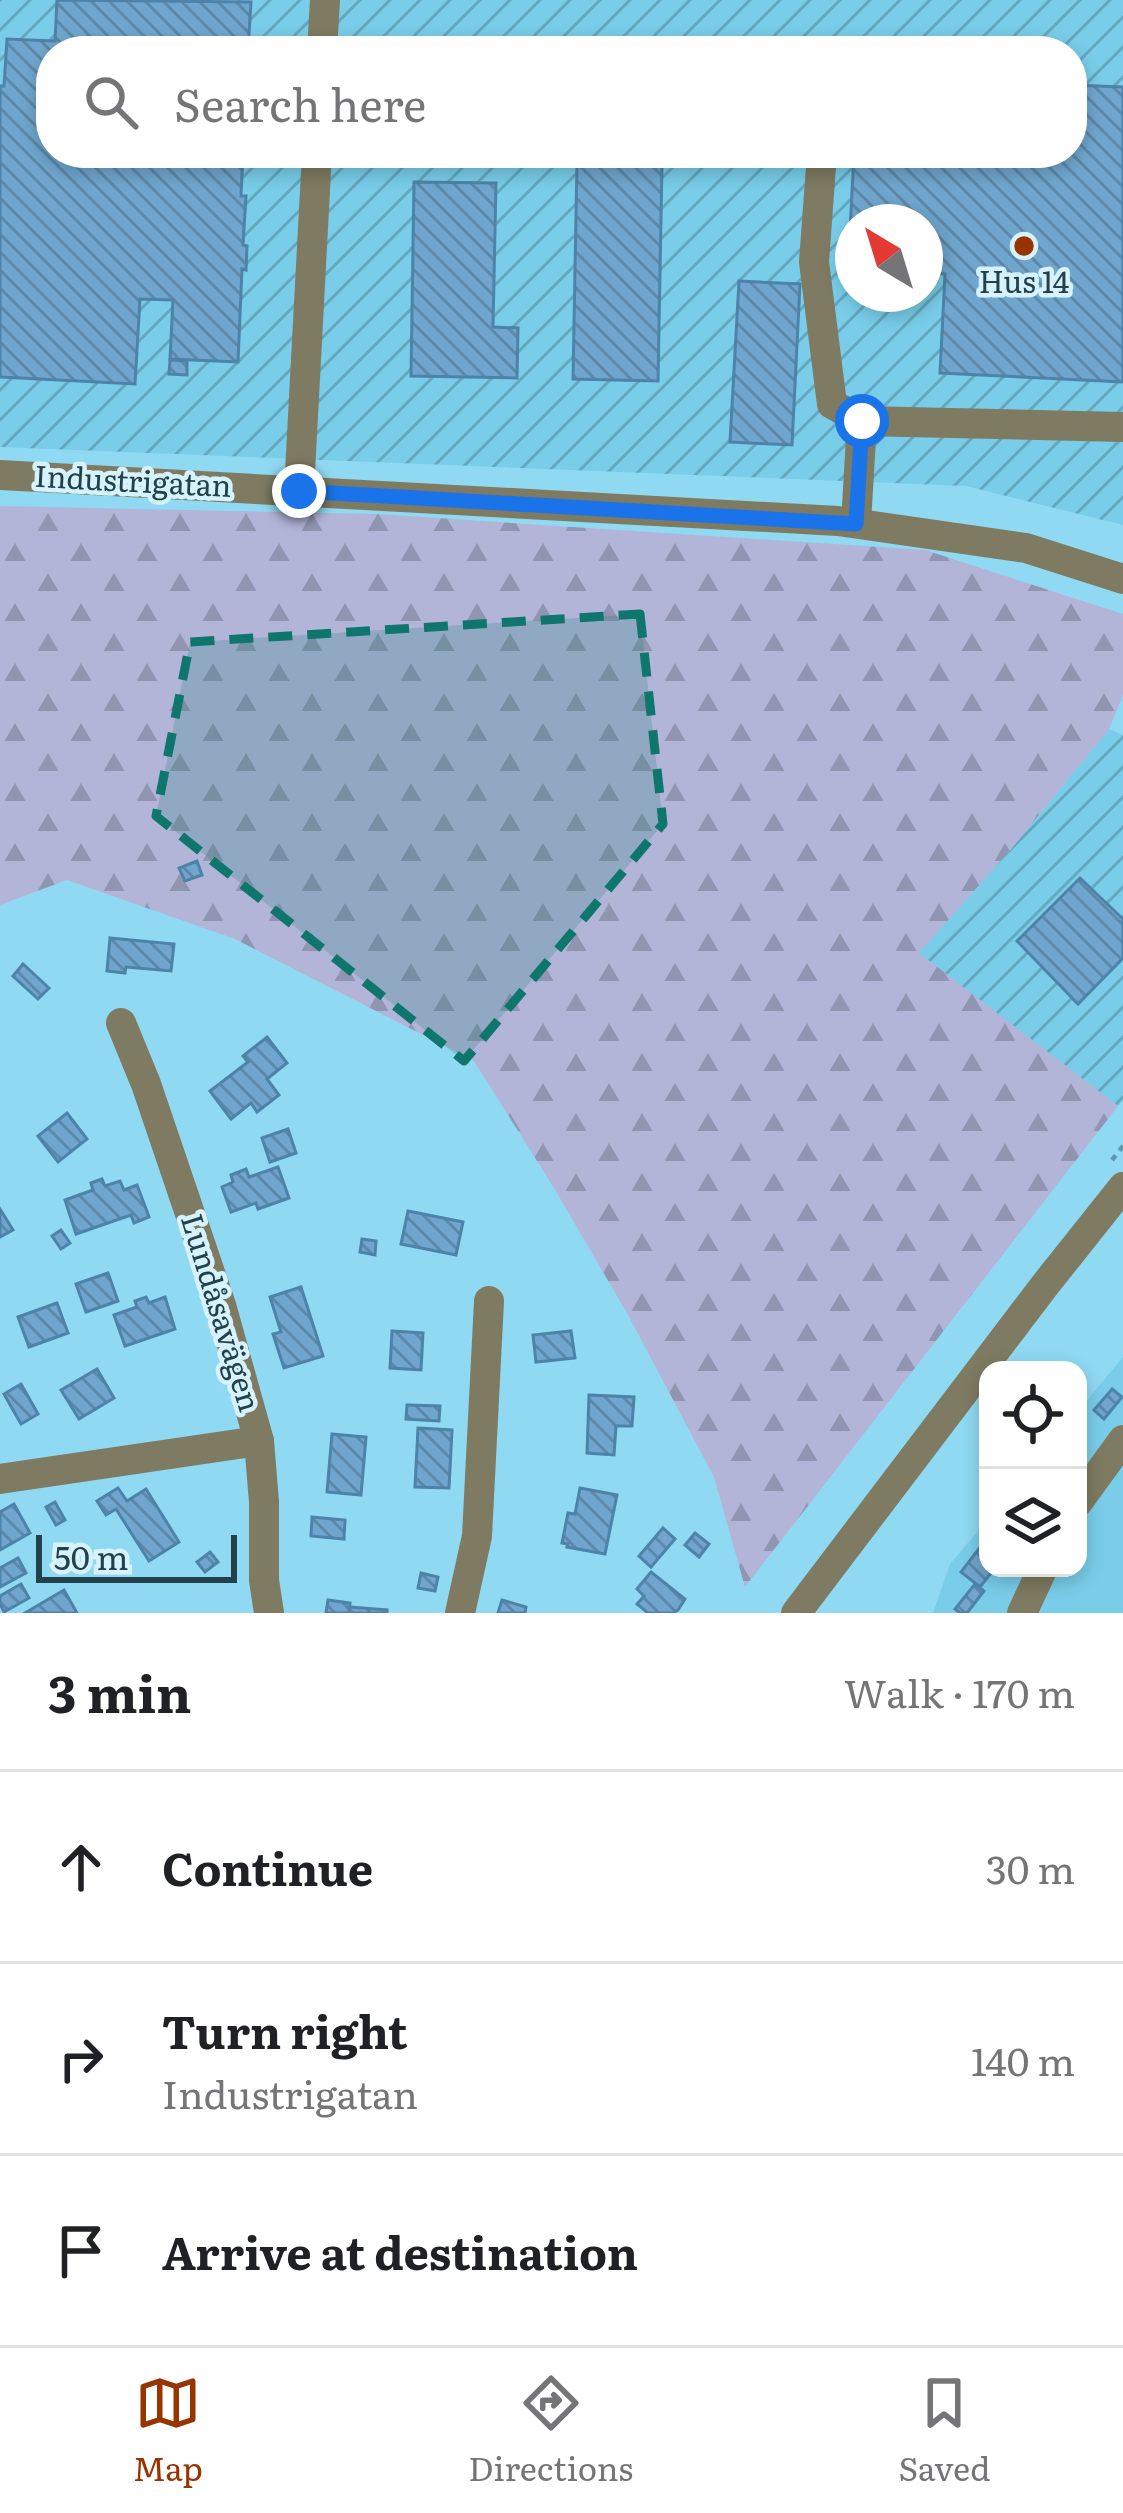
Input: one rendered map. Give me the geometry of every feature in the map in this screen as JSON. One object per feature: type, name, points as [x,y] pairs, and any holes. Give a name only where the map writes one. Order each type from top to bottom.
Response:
[{"type":"street","points":[[323,36],[325,0]]},
{"type":"street","points":[[299,491],[315,168]]},
{"type":"street","points":[[821,168],[814,262],[832,404],[862,421],[1123,427]]},
{"type":"street","points":[[856,524],[862,421]]},
{"type":"street","name":"Industrigatan","points":[[0,475],[856,524],[1025,548],[1123,580]]},
{"type":"street","name":"Lundåsavägen","points":[[121,1023],[221,1305],[259,1441],[263,1580],[269,1613]]},
{"type":"street","points":[[796,1613],[1123,1187]]},
{"type":"street","points":[[460,1613],[477,1536],[489,1301]]},
{"type":"street","points":[[1087,1490],[1123,1440]]},
{"type":"street","points":[[0,1479],[259,1441]]},
{"type":"street","points":[[1022,1613],[1039,1577]]},
{"type":"highlighted area","points":[[640,614],[663,824],[464,1061],[156,816],[190,642]]},
{"type":"shaded area","points":[[0,0],[1123,0],[1123,525],[966,486],[0,447]]},
{"type":"shaded area","points":[[1109,729],[1123,735],[1123,1100],[1118,1106],[918,953]]},
{"type":"shaded area","points":[[1123,1357],[1123,1613],[933,1613],[950,1564],[979,1530],[979,1577],[1087,1577],[1087,1400]]},
{"type":"green space","points":[[0,506],[376,514],[925,550],[1123,614],[1123,695],[1109,729],[919,953],[1118,1106],[745,1587],[714,1477],[628,1315],[474,1061],[235,939],[67,880],[0,905]]},
{"type":"building","points":[[57,0],[251,2],[249,36],[55,36]]},
{"type":"building","points":[[7,39],[36,40],[36,168],[242,168],[243,245],[247,246],[238,362],[170,359],[173,300],[140,299],[135,384],[0,377],[0,86],[4,86]]},
{"type":"building","name":"Hus 14","points":[[1087,86],[1123,87],[1123,382],[940,373],[943,204],[851,204],[853,168],[1087,168]]},
{"type":"building","points":[[577,168],[662,168],[658,381],[573,379]]},
{"type":"building","points":[[414,182],[496,183],[493,327],[518,328],[517,378],[411,376]]},
{"type":"building","points":[[739,281],[800,284],[792,445],[730,442]]},
{"type":"building","points":[[170,360],[187,361],[187,375],[169,374]]},
{"type":"building","points":[[197,861],[202,875],[185,881],[179,868]]},
{"type":"building","points":[[1080,878],[1123,919],[1123,958],[1078,1004],[1017,941]]},
{"type":"building","points":[[110,938],[174,944],[171,971],[126,967],[125,973],[107,971]]},
{"type":"building","points":[[23,964],[49,988],[38,999],[13,976]]},
{"type":"building","points":[[267,1037],[287,1063],[267,1079],[279,1095],[257,1112],[251,1103],[231,1119],[210,1091],[248,1062],[243,1056]]},
{"type":"building","points":[[67,1113],[87,1139],[58,1162],[38,1136]]},
{"type":"building","points":[[288,1129],[296,1153],[270,1162],[262,1138]]},
{"type":"building","points":[[278,1167],[289,1198],[231,1212],[222,1187],[233,1182],[231,1175],[246,1169],[249,1177]]},
{"type":"building","points":[[102,1179],[105,1186],[120,1181],[124,1190],[137,1185],[149,1217],[134,1223],[131,1215],[76,1234],[65,1200],[93,1190],[91,1183]]},
{"type":"building","points":[[0,1209],[13,1230],[0,1237]]},
{"type":"building","points":[[408,1211],[463,1222],[456,1255],[401,1244]]},
{"type":"building","points":[[61,1230],[70,1243],[61,1249],[52,1236]]},
{"type":"building","points":[[362,1239],[376,1241],[375,1255],[360,1252]]},
{"type":"building","points":[[108,1273],[118,1301],[86,1312],[76,1284]]},
{"type":"building","points":[[301,1287],[323,1356],[284,1368],[273,1334],[281,1332],[270,1297]]},
{"type":"building","points":[[146,1297],[149,1303],[165,1297],[175,1329],[125,1346],[114,1315],[137,1307],[135,1301]]},
{"type":"building","points":[[57,1303],[68,1333],[29,1347],[18,1317]]},
{"type":"building","points":[[392,1331],[423,1333],[421,1370],[390,1368]]},
{"type":"building","points":[[571,1331],[575,1358],[536,1362],[533,1335]]},
{"type":"building","points":[[97,1369],[114,1398],[79,1419],[61,1390]]},
{"type":"building","points":[[21,1384],[38,1414],[21,1424],[4,1394]]},
{"type":"building","points":[[1112,1389],[1122,1397],[1104,1419],[1094,1410]]},
{"type":"building","points":[[589,1395],[634,1397],[632,1426],[616,1426],[614,1455],[587,1453]]},
{"type":"building","points":[[407,1405],[440,1406],[439,1421],[406,1419]]},
{"type":"building","points":[[418,1428],[452,1430],[449,1488],[415,1487]]},
{"type":"building","points":[[332,1434],[366,1437],[361,1495],[327,1492]]},
{"type":"building","points":[[118,1488],[127,1501],[146,1489],[179,1542],[149,1561],[116,1509],[106,1515],[97,1501]]},
{"type":"building","points":[[580,1488],[617,1495],[605,1554],[562,1543],[568,1513],[575,1514]]},
{"type":"building","points":[[55,1502],[65,1520],[56,1525],[46,1507]]},
{"type":"building","points":[[14,1504],[30,1533],[0,1550],[0,1512]]},
{"type":"building","points":[[312,1517],[345,1520],[344,1539],[311,1536]]},
{"type":"building","points":[[663,1528],[675,1539],[651,1567],[639,1556]]},
{"type":"building","points":[[695,1533],[709,1544],[699,1557],[685,1545]]},
{"type":"building","points":[[979,1549],[979,1577],[988,1577],[980,1587],[961,1572]]},
{"type":"building","points":[[210,1552],[218,1562],[205,1572],[197,1562]]},
{"type":"building","points":[[18,1558],[26,1573],[0,1587],[0,1568]]},
{"type":"building","points":[[651,1572],[685,1599],[678,1610],[648,1613],[637,1604],[644,1596],[637,1589]]},
{"type":"building","points":[[421,1573],[438,1577],[435,1591],[418,1588]]},
{"type":"building","points":[[21,1584],[29,1598],[4,1612],[0,1596]]},
{"type":"building","points":[[975,1584],[984,1591],[967,1613],[960,1613],[955,1609]]},
{"type":"building","points":[[64,1590],[77,1613],[25,1613]]},
{"type":"building","points":[[328,1600],[350,1603],[349,1613],[326,1613]]},
{"type":"building","points":[[502,1600],[526,1607],[525,1613],[498,1613]]},
{"type":"building","points":[[350,1607],[387,1610],[387,1613],[349,1613]]},
{"type":"place","name":"Hus 14","points":[[1024,246]]},
{"type":"route","points":[[299,491],[856,524],[862,421]]}]
